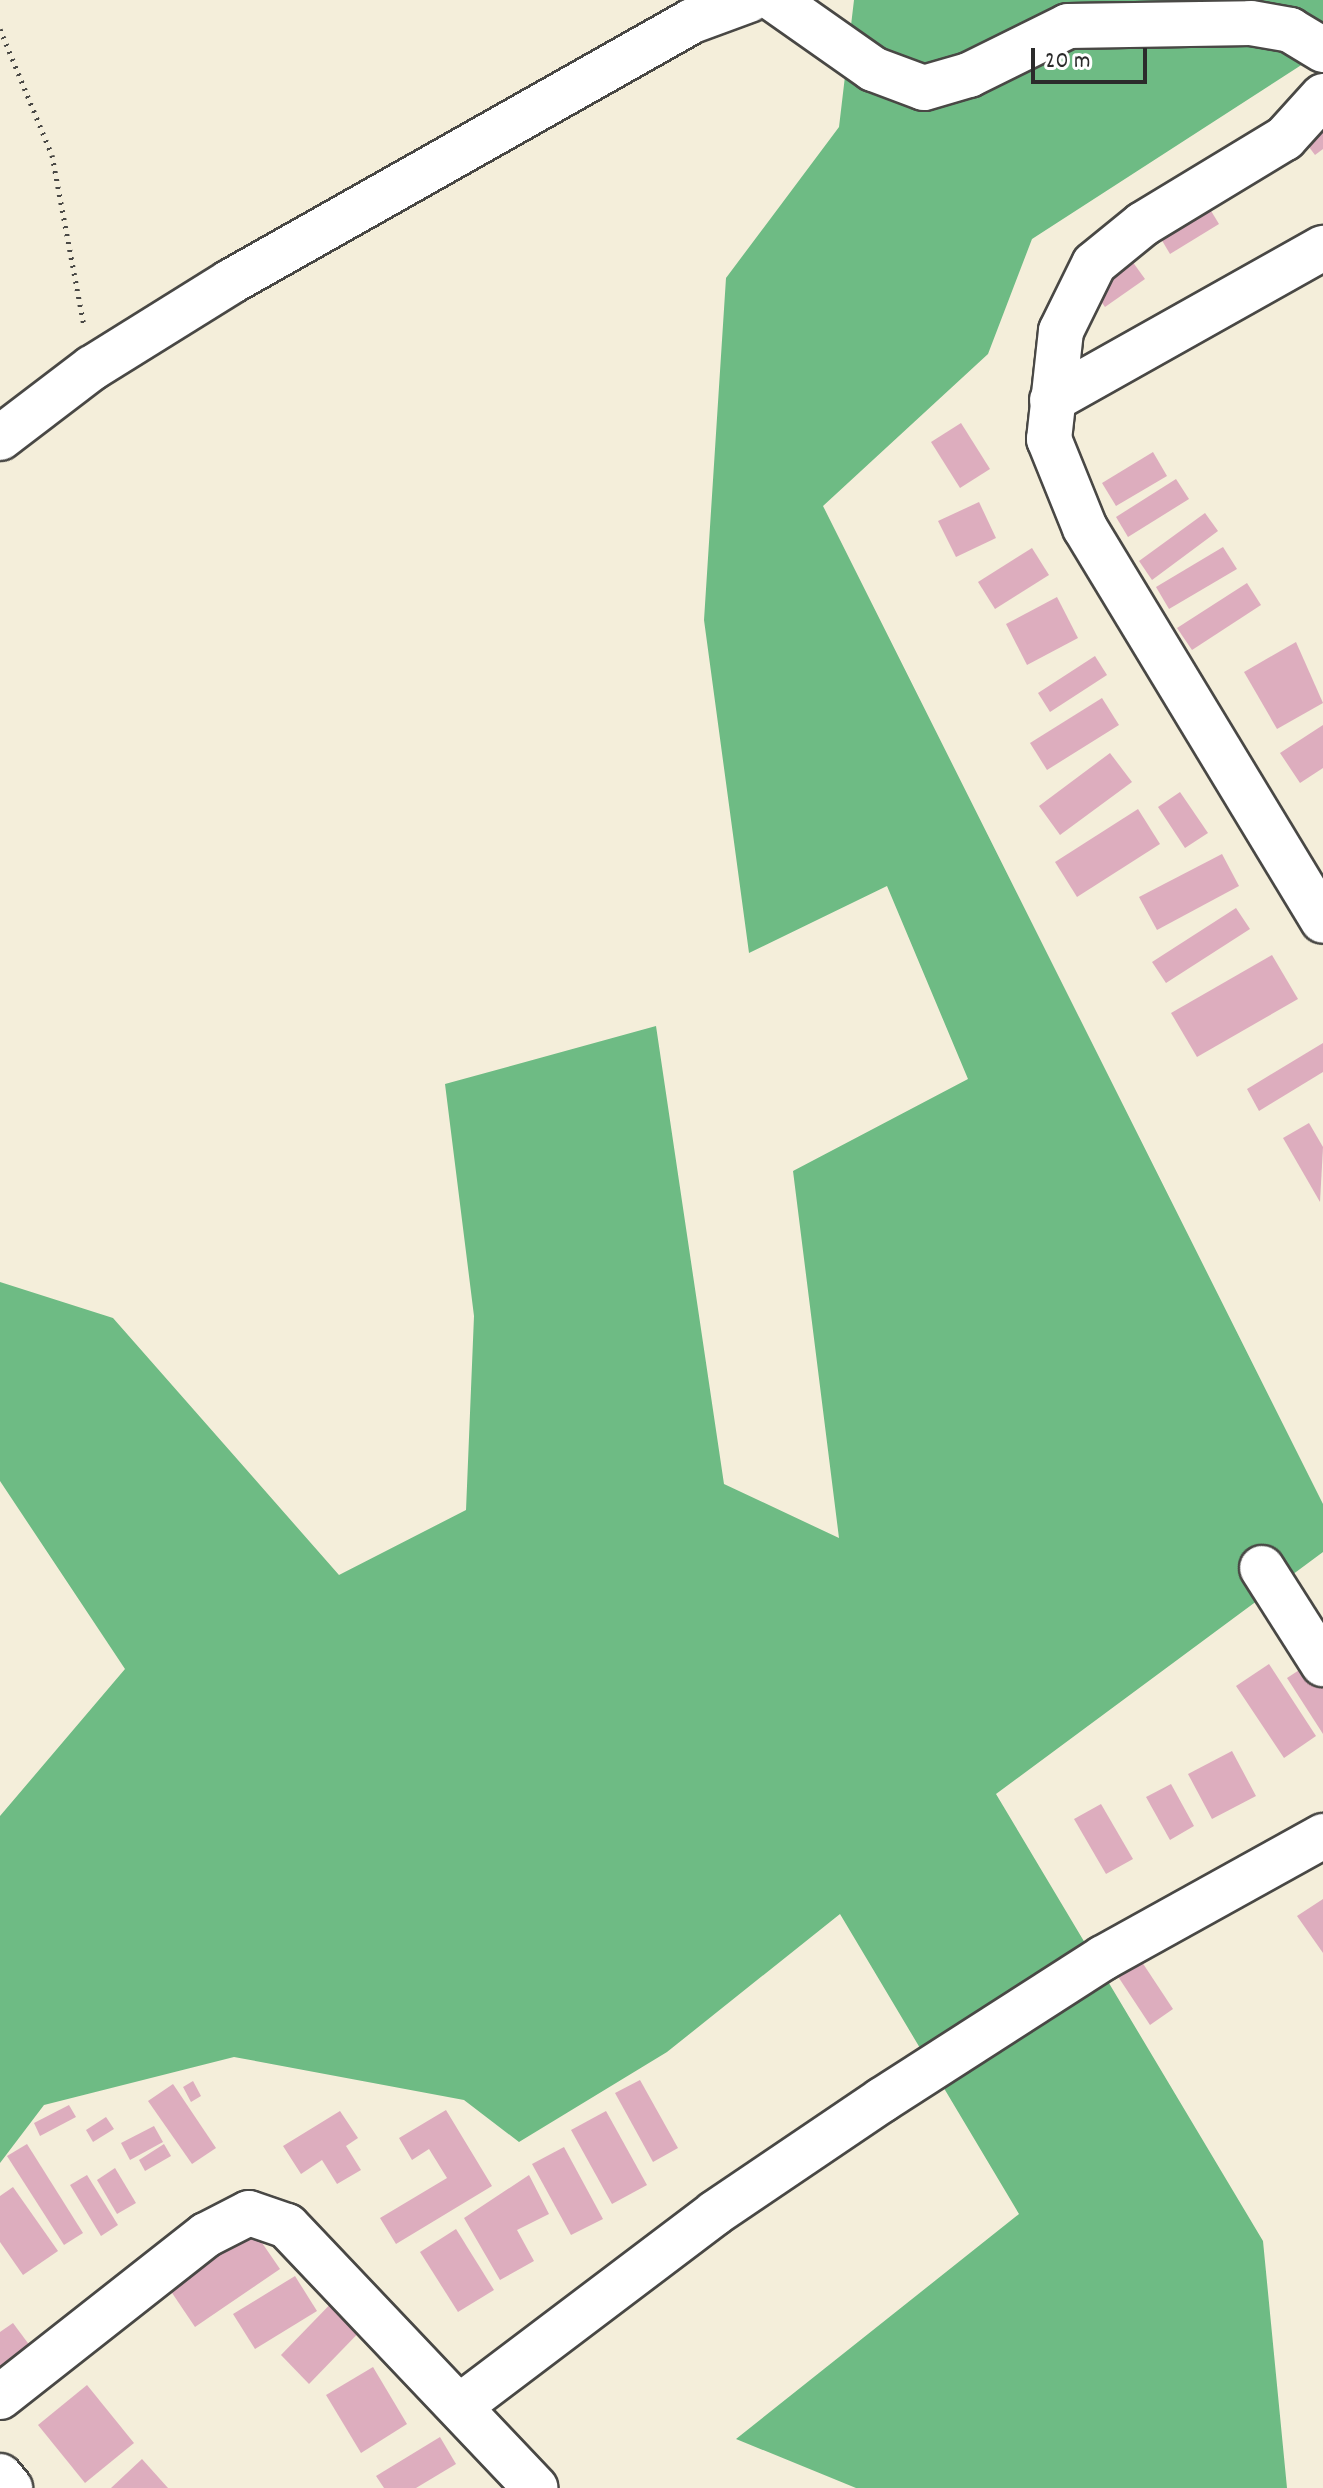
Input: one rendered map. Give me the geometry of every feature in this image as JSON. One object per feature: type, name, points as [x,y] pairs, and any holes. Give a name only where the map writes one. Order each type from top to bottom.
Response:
[{"type":"street","points":[[0,438],[92,368],[692,21],[749,0]]},
{"type":"street","points":[[775,0],[873,69],[924,88],[969,75],[1037,36],[1093,24],[1251,23],[1290,30],[1323,50]]},
{"type":"street","points":[[1323,96],[1285,138],[1143,224],[1094,264],[1061,331],[1049,439],[1085,528],[1323,921]]},
{"type":"street","points":[[1052,400],[1323,248]]},
{"type":"street","points":[[1262,1568],[1323,1664]]},
{"type":"street","points":[[460,2406],[715,2213],[882,2100],[1103,1958],[1323,1836]]},
{"type":"street","points":[[0,2397],[206,2235],[249,2213],[287,2226],[536,2488]]},
{"type":"street","points":[[0,2476],[10,2488]]},
{"type":"path","points":[[0,29],[52,155],[92,368]]},
{"type":"green space","points":[[854,0],[1323,0],[1323,51],[1032,239],[988,354],[823,506],[1323,1504],[1323,1552],[996,1794],[1263,2241],[1287,2488],[856,2488],[736,2439],[1019,2214],[840,1914],[667,2052],[519,2142],[464,2100],[234,2057],[44,2105],[0,2163],[0,1816],[125,1669],[0,1481],[0,1282],[113,1318],[339,1575],[466,1510],[474,1316],[445,1084],[656,1026],[724,1484],[839,1538],[793,1171],[968,1079],[887,886],[749,953],[704,620],[726,278],[839,127]]},
{"type":"building","points":[[1323,124],[1323,149],[1315,155],[1303,139]]},
{"type":"building","points":[[1205,201],[1219,224],[1170,254],[1157,232]]},
{"type":"building","points":[[1127,254],[1145,279],[1105,307],[1087,282]]},
{"type":"building","points":[[961,423],[990,469],[960,488],[931,442]]},
{"type":"building","points":[[1153,452],[1167,476],[1116,506],[1102,483]]},
{"type":"building","points":[[1176,479],[1189,499],[1128,537],[1116,517]]},
{"type":"building","points":[[979,502],[996,538],[956,557],[938,521]]},
{"type":"building","points":[[1205,513],[1218,531],[1152,580],[1139,561]]},
{"type":"building","points":[[1223,547],[1237,569],[1169,609],[1156,587]]},
{"type":"building","points":[[1032,548],[1049,575],[995,609],[978,582]]},
{"type":"building","points":[[1247,583],[1261,605],[1192,650],[1177,628]]},
{"type":"building","points":[[1057,597],[1078,638],[1027,665],[1006,624]]},
{"type":"building","points":[[1296,642],[1323,703],[1277,729],[1244,672]]},
{"type":"building","points":[[1095,656],[1107,675],[1050,712],[1038,693]]},
{"type":"building","points":[[1102,698],[1119,725],[1047,770],[1030,743]]},
{"type":"building","points":[[1323,725],[1323,768],[1300,783],[1280,753]]},
{"type":"building","points":[[1110,753],[1132,782],[1060,835],[1039,806]]},
{"type":"building","points":[[1180,792],[1208,833],[1185,848],[1158,807]]},
{"type":"building","points":[[1138,809],[1160,844],[1077,897],[1055,862]]},
{"type":"building","points":[[1222,854],[1239,886],[1157,930],[1139,897]]},
{"type":"building","points":[[1236,908],[1250,929],[1166,983],[1152,962]]},
{"type":"building","points":[[1272,955],[1298,999],[1197,1057],[1171,1013]]},
{"type":"building","points":[[1323,1043],[1323,1072],[1259,1111],[1247,1089]]},
{"type":"building","points":[[1309,1123],[1323,1147],[1320,1202],[1283,1138]]},
{"type":"building","points":[[1316,1659],[1323,1670],[1323,1734],[1287,1678]]},
{"type":"building","points":[[1269,1664],[1316,1736],[1284,1758],[1236,1686]]},
{"type":"building","points":[[1232,1751],[1256,1796],[1212,1819],[1188,1774]]},
{"type":"building","points":[[1171,1784],[1194,1826],[1170,1840],[1146,1797]]},
{"type":"building","points":[[1101,1804],[1133,1859],[1106,1874],[1074,1819]]},
{"type":"building","points":[[1323,1899],[1323,1953],[1297,1916]]},
{"type":"building","points":[[1138,1956],[1173,2009],[1150,2025],[1115,1972]]},
{"type":"building","points":[[640,2080],[678,2148],[653,2162],[615,2093]]},
{"type":"building","points":[[193,2081],[201,2096],[191,2102],[183,2087]]},
{"type":"building","points":[[173,2084],[216,2148],[192,2164],[148,2101]]},
{"type":"building","points":[[69,2105],[76,2117],[40,2136],[34,2123]]},
{"type":"building","points":[[446,2110],[492,2186],[396,2244],[380,2218],[447,2178],[429,2149],[412,2160],[399,2138]]},
{"type":"building","points":[[340,2111],[358,2138],[346,2146],[361,2170],[337,2184],[322,2160],[301,2174],[283,2146]]},
{"type":"building","points":[[606,2111],[647,2185],[612,2204],[571,2130]]},
{"type":"building","points":[[106,2117],[114,2129],[93,2142],[86,2130]]},
{"type":"building","points":[[154,2126],[163,2142],[130,2160],[121,2143]]},
{"type":"building","points":[[27,2144],[83,2233],[64,2245],[7,2156]]},
{"type":"building","points":[[164,2144],[171,2156],[145,2171],[139,2160]]},
{"type":"building","points":[[564,2147],[603,2219],[571,2235],[532,2164]]},
{"type":"building","points":[[115,2168],[136,2203],[117,2214],[97,2180]]},
{"type":"building","points":[[87,2175],[118,2225],[101,2236],[70,2185]]},
{"type":"building","points":[[529,2175],[549,2214],[517,2230],[534,2261],[500,2280],[464,2218]]},
{"type":"building","points":[[13,2187],[58,2251],[23,2275],[0,2242],[0,2196]]},
{"type":"building","points":[[251,2227],[280,2269],[195,2327],[166,2284]]},
{"type":"building","points":[[456,2229],[494,2290],[458,2312],[420,2252]]},
{"type":"building","points":[[295,2276],[317,2311],[255,2349],[233,2314]]},
{"type":"building","points":[[342,2292],[371,2320],[309,2384],[281,2355]]},
{"type":"building","points":[[13,2323],[39,2358],[0,2386],[0,2332]]},
{"type":"building","points":[[373,2367],[407,2424],[361,2453],[326,2395]]},
{"type":"building","points":[[87,2385],[134,2443],[85,2483],[38,2425]]},
{"type":"building","points":[[440,2437],[456,2464],[416,2488],[384,2488],[376,2476]]},
{"type":"building","points":[[142,2459],[168,2488],[111,2488]]}]
